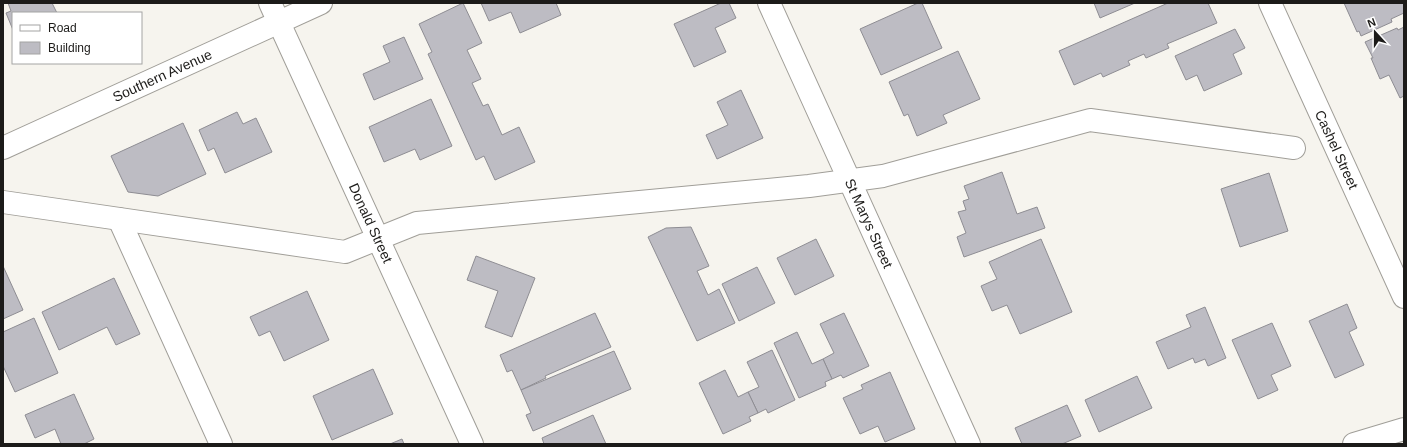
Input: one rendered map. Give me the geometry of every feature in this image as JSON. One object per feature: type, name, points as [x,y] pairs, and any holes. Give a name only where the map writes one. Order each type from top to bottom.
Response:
[{"type":"street","name":"Donald Street","points":[[270,3],[472,444]]},
{"type":"street","name":"Southern Avenue","points":[[3,148],[321,3]]},
{"type":"street","name":"St Marys Street","points":[[769,3],[969,444]]},
{"type":"street","name":"Cashel Street","points":[[1270,3],[1404,296]]},
{"type":"street","points":[[3,202],[344,252],[417,223],[850,181],[883,176],[1090,120],[1294,148]]},
{"type":"street","points":[[119,219],[221,444]]},
{"type":"street","points":[[1354,444],[1404,429]]},
{"type":"building","points":[[8,3],[52,3],[56,12],[12,12],[12,28],[6,13],[11,11]]},
{"type":"building","points":[[463,3],[482,43],[467,50],[481,79],[472,83],[483,106],[488,104],[502,135],[519,127],[535,162],[495,180],[484,156],[476,160],[428,54],[432,52],[419,24]]},
{"type":"building","points":[[481,3],[556,3],[561,15],[520,33],[511,12],[489,21]]},
{"type":"building","points":[[721,3],[729,3],[736,18],[715,28],[726,52],[694,67],[674,24]]},
{"type":"building","points":[[918,3],[922,3],[942,48],[881,75],[860,29]]},
{"type":"building","points":[[1094,3],[1135,3],[1100,18]]},
{"type":"building","points":[[1168,3],[1208,3],[1217,23],[1167,44],[1169,48],[1146,58],[1144,54],[1128,61],[1130,65],[1103,77],[1101,73],[1074,85],[1059,51]]},
{"type":"building","points":[[1344,3],[1404,3],[1404,13],[1391,19],[1392,22],[1361,36],[1359,31],[1357,32]]},
{"type":"building","points":[[1404,27],[1404,96],[1400,98],[1389,75],[1380,79],[1371,58],[1373,58],[1365,42],[1397,28],[1398,30]]},
{"type":"building","points":[[1235,29],[1245,48],[1233,54],[1242,74],[1204,91],[1197,75],[1186,80],[1175,56]]},
{"type":"building","points":[[404,37],[423,79],[374,100],[363,74],[390,62],[383,46]]},
{"type":"building","points":[[958,51],[980,99],[943,115],[947,123],[917,136],[908,114],[904,116],[889,82]]},
{"type":"building","points":[[741,90],[763,138],[717,159],[706,135],[728,125],[717,102]]},
{"type":"building","points":[[431,99],[452,146],[420,160],[415,149],[384,162],[369,127]]},
{"type":"building","points":[[237,112],[243,124],[256,118],[272,152],[225,173],[214,148],[208,151],[199,130]]},
{"type":"building","points":[[183,123],[206,174],[158,196],[128,192],[111,156]]},
{"type":"building","points":[[1002,172],[1017,214],[1037,207],[1045,228],[964,257],[957,237],[966,233],[958,212],[966,210],[963,201],[969,199],[964,186]]},
{"type":"building","points":[[1269,173],[1288,231],[1240,247],[1221,189]]},
{"type":"building","points":[[691,227],[709,266],[697,271],[708,295],[719,289],[735,323],[697,341],[648,237],[666,228]]},
{"type":"building","points":[[816,239],[834,276],[795,295],[777,258]]},
{"type":"building","points":[[1041,239],[1072,312],[1020,334],[1007,305],[992,311],[981,286],[997,279],[989,262]]},
{"type":"building","points":[[476,256],[535,278],[512,337],[485,327],[498,291],[467,280]]},
{"type":"building","points":[[3,266],[23,310],[3,319]]},
{"type":"building","points":[[757,267],[775,303],[739,321],[722,284]]},
{"type":"building","points":[[114,278],[140,334],[116,345],[107,327],[59,350],[42,312]]},
{"type":"building","points":[[307,291],[329,340],[284,361],[270,331],[259,336],[250,317]]},
{"type":"building","points":[[1347,304],[1357,328],[1349,332],[1364,365],[1335,378],[1309,321]]},
{"type":"building","points":[[1205,307],[1226,358],[1208,366],[1205,359],[1195,363],[1193,358],[1168,369],[1156,342],[1191,327],[1186,315]]},
{"type":"building","points":[[595,313],[611,347],[545,376],[546,378],[521,390],[512,370],[507,372],[500,355]]},
{"type":"building","points":[[844,313],[869,366],[843,378],[841,375],[832,379],[823,359],[834,353],[820,324]]},
{"type":"building","points":[[34,318],[58,373],[15,392],[3,366],[3,332]]},
{"type":"building","points":[[1272,323],[1291,366],[1271,375],[1278,390],[1258,399],[1232,340]]},
{"type":"building","points":[[797,332],[812,364],[823,359],[832,379],[825,382],[826,386],[799,398],[774,343]]},
{"type":"building","points":[[772,350],[795,400],[768,413],[766,409],[758,413],[748,392],[759,387],[747,362]]},
{"type":"building","points":[[614,351],[631,389],[533,431],[526,415],[531,413],[521,390]]},
{"type":"building","points":[[373,369],[393,414],[332,440],[313,396]]},
{"type":"building","points":[[725,370],[738,397],[748,392],[758,413],[749,417],[751,421],[723,434],[699,383]]},
{"type":"building","points":[[890,372],[915,429],[885,442],[878,426],[860,434],[843,398],[863,389],[861,385]]},
{"type":"building","points":[[1137,376],[1152,408],[1099,432],[1085,400]]},
{"type":"building","points":[[74,394],[94,439],[84,444],[61,444],[55,429],[35,438],[25,415]]},
{"type":"building","points":[[1067,405],[1081,436],[1062,444],[1022,444],[1015,428]]},
{"type":"building","points":[[593,415],[606,444],[544,444],[542,438]]},
{"type":"building","points":[[402,439],[404,444],[390,444]]}]
